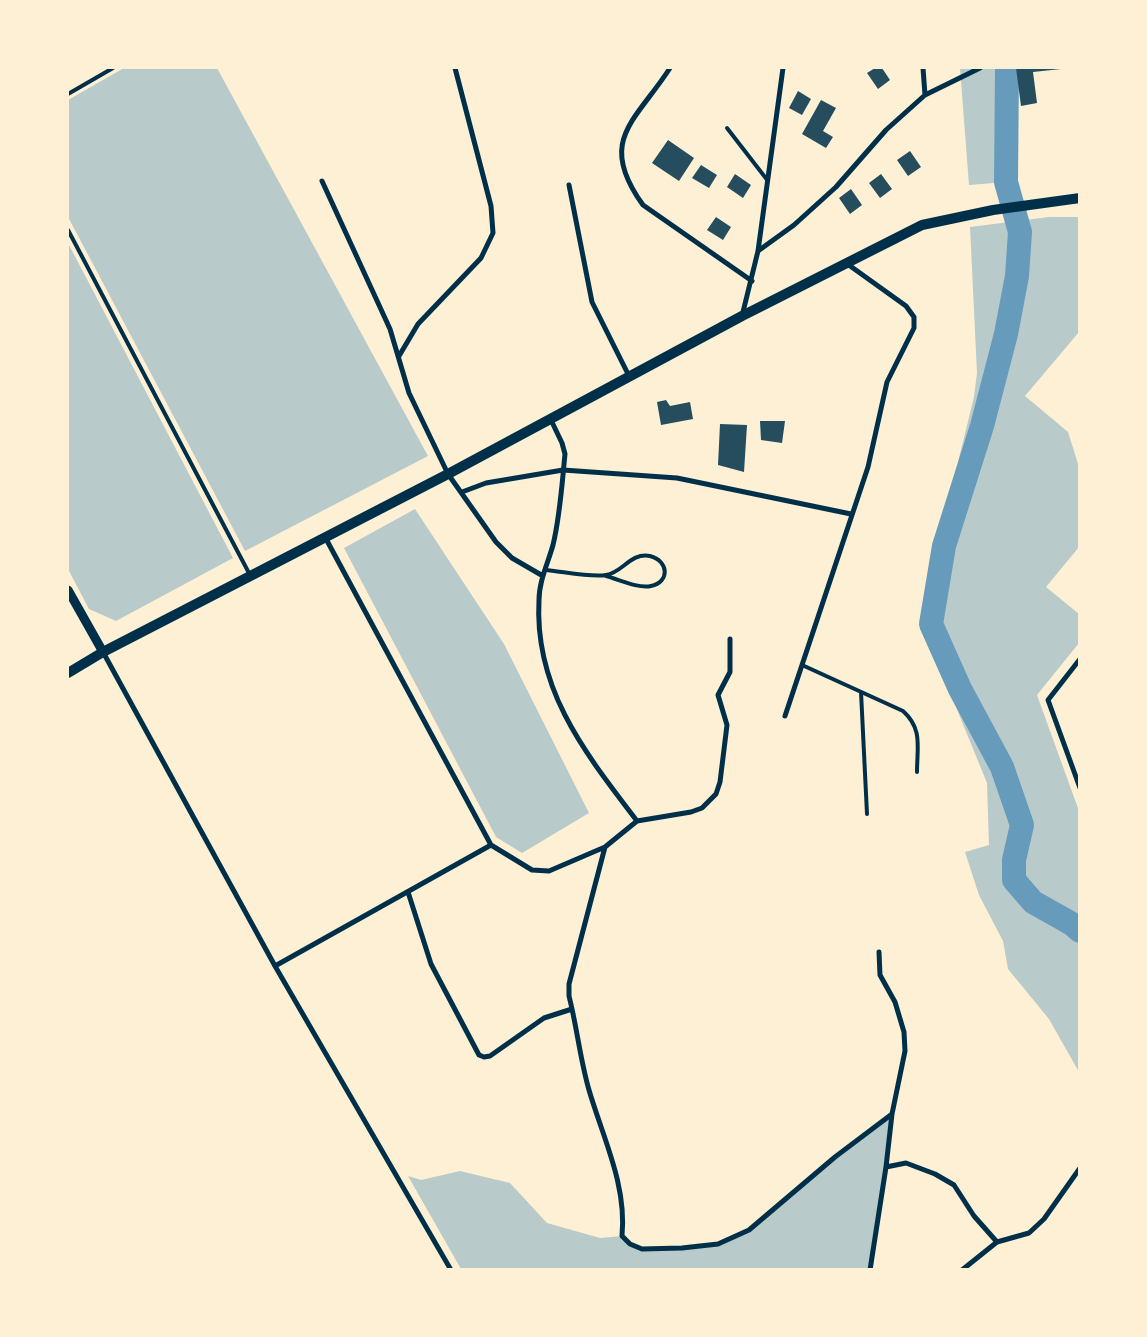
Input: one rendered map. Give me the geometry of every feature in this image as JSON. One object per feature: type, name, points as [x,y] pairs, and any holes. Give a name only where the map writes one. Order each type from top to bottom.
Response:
[{"type":"main road","points":[[68,672],[103,652],[551,420],[629,376],[845,262],[922,225],[992,210],[1080,198]]},
{"type":"street","points":[[399,356],[418,324],[482,258],[493,233],[491,206],[455,68]]},
{"type":"street","points":[[670,68],[628,124],[622,144],[622,166],[630,188],[643,205],[752,281]]},
{"type":"street","points":[[742,316],[758,251],[783,68]]},
{"type":"street","points":[[923,68],[925,94]]},
{"type":"street","points":[[758,251],[794,225],[836,188],[886,130],[925,94],[980,68]]},
{"type":"street","points":[[322,181],[390,329],[408,393],[448,474],[496,542],[512,558],[544,573]]},
{"type":"street","points":[[569,185],[592,302],[629,376]]},
{"type":"street","points":[[785,716],[868,467],[887,382],[914,328],[914,317],[906,306],[845,262]]},
{"type":"street","points":[[551,420],[565,454],[553,544],[538,599],[539,638],[551,687],[588,756],[637,821]]},
{"type":"street","points":[[462,492],[486,483],[564,470],[677,478],[851,514]]},
{"type":"street","points":[[325,537],[491,845],[532,870],[549,871],[605,847],[637,821],[691,812],[702,808],[716,794],[720,782],[727,732],[718,695],[730,672],[730,639]]},
{"type":"street","points":[[70,594],[275,966],[451,1270]]},
{"type":"street","points":[[1080,659],[1048,700],[1080,788]]},
{"type":"street","points":[[275,966],[491,845]]},
{"type":"street","points":[[605,847],[569,984],[569,996],[578,1046],[589,1090],[622,1192],[624,1216],[622,1236],[630,1244],[642,1249],[682,1248],[718,1244],[749,1230],[835,1157],[892,1114]]},
{"type":"street","points":[[408,892],[431,964],[478,1055],[490,1056],[544,1018],[572,1009]]},
{"type":"street","points":[[870,1270],[892,1114],[905,1051],[904,1032],[895,1002],[880,975],[878,952]]},
{"type":"street","points":[[886,1167],[906,1163],[935,1174],[954,1185],[974,1216],[997,1242]]},
{"type":"street","points":[[962,1270],[997,1242],[1029,1233],[1044,1219],[1080,1168]]},
{"type":"lane","points":[[68,94],[113,68]]},
{"type":"lane","points":[[727,128],[768,181]]},
{"type":"lane","points":[[68,230],[251,577]]},
{"type":"lane","points":[[544,573],[606,576],[649,587],[665,577],[666,571],[660,561],[650,556],[636,557],[606,576]]},
{"type":"lane","points":[[802,665],[903,711],[913,720],[917,730],[917,772]]},
{"type":"lane","points":[[861,692],[867,814]]},
{"type":"shaded area","points":[[124,68],[217,68],[428,456],[245,551],[68,217],[68,100]]},
{"type":"shaded area","points":[[960,68],[1007,68],[1006,182],[969,185]]},
{"type":"shaded area","points":[[1049,217],[1079,217],[1079,332],[1025,396],[1068,432],[1079,467],[1079,547],[1046,587],[1079,614],[1079,643],[1037,695],[1079,811],[1079,1072],[1049,1019],[1008,969],[1003,941],[979,895],[965,852],[989,845],[987,783],[929,641],[924,617],[929,580],[974,397],[977,373],[970,227]]},
{"type":"shaded area","points":[[68,243],[233,558],[116,621],[89,609],[68,569]]},
{"type":"shaded area","points":[[415,509],[504,644],[589,813],[522,853],[496,837],[344,548]]},
{"type":"shaded area","points":[[892,1114],[870,1269],[461,1269],[408,1176],[421,1180],[460,1171],[510,1183],[547,1223],[600,1238],[622,1236],[630,1244],[642,1249],[718,1244],[749,1230]]},
{"type":"building","points":[[875,68],[882,68],[890,80],[878,89],[867,73]]},
{"type":"building","points":[[1016,68],[1061,69],[1033,72],[1037,103],[1021,106]]},
{"type":"building","points":[[798,91],[811,99],[802,115],[789,108]]},
{"type":"building","points":[[821,100],[836,108],[823,131],[833,137],[826,148],[802,134]]},
{"type":"building","points":[[668,140],[694,158],[679,181],[652,163]]},
{"type":"building","points":[[910,151],[921,167],[908,176],[897,160]]},
{"type":"building","points":[[701,165],[717,175],[709,188],[692,178]]},
{"type":"building","points":[[735,174],[751,185],[743,198],[727,187]]},
{"type":"building","points":[[881,174],[892,189],[880,198],[869,183]]},
{"type":"building","points":[[851,189],[862,205],[850,214],[839,198]]},
{"type":"building","points":[[716,217],[731,227],[723,240],[707,230]]},
{"type":"building","points":[[666,400],[670,406],[690,402],[693,419],[661,425],[657,402]]},
{"type":"building","points":[[760,421],[785,421],[782,443],[761,440]]},
{"type":"building","points":[[720,424],[747,425],[744,472],[718,465]]},
{"type":"waterway","points":[[1007,68],[1006,182],[1020,232],[1017,276],[1006,334],[982,426],[944,546],[931,624],[960,689],[1002,767],[1022,825],[1014,860],[1014,880],[1033,902],[1072,924],[1080,931]]}]
